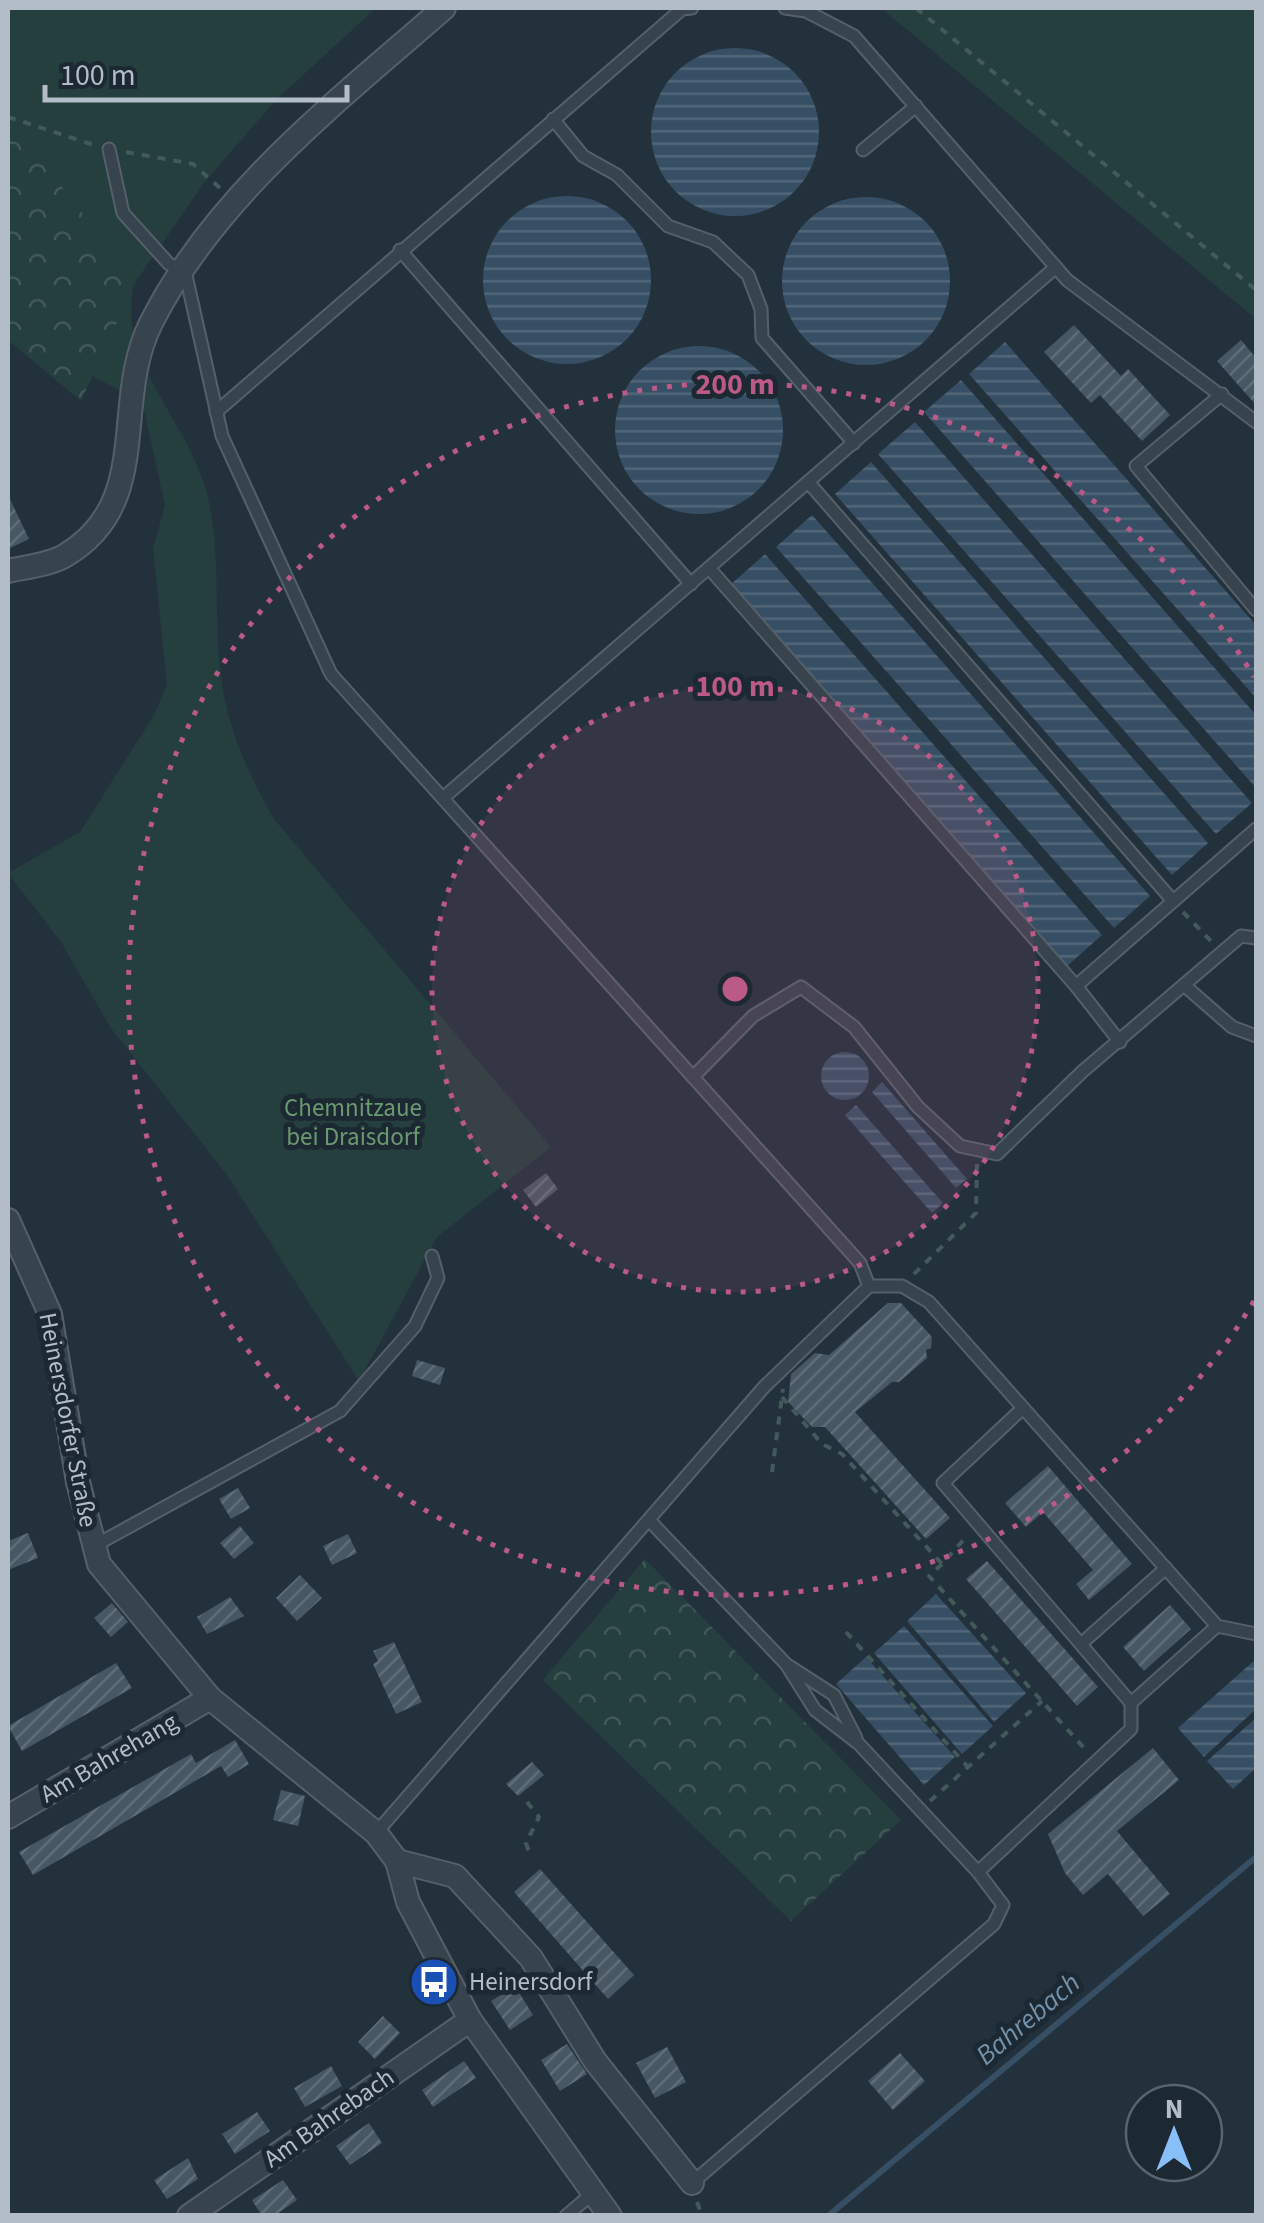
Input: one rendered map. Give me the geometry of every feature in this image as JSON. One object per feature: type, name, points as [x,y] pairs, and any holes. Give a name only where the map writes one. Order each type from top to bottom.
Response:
[{"type":"street","points":[[8,572],[64,557],[108,520],[125,472],[131,380],[151,324],[185,271],[236,202],[289,144],[444,8]]},
{"type":"street","name":"Heinersdorfer Straße","points":[[8,1220],[50,1314],[78,1482],[99,1564],[210,1698],[376,1833],[397,1860],[408,1902],[470,2020],[610,2216]]},
{"type":"street","name":"Am Bahrehang","points":[[8,1817],[210,1698]]},
{"type":"street","points":[[397,1860],[455,1876],[531,1958],[595,2061],[692,2183]]},
{"type":"street","name":"Am Bahrebach","points":[[188,2216],[470,2020]]},
{"type":"lane","points":[[216,412],[552,119],[682,9],[692,8]]},
{"type":"lane","points":[[785,8],[806,11],[854,36],[1056,267],[1256,422]]},
{"type":"lane","points":[[863,150],[916,106]]},
{"type":"lane","points":[[552,119],[582,156],[617,174],[668,226],[713,242],[748,275],[761,309],[762,338],[854,443]]},
{"type":"lane","points":[[109,149],[123,213],[168,264],[185,271],[222,436],[331,674],[860,1263],[870,1286]]},
{"type":"lane","points":[[400,250],[691,584]]},
{"type":"lane","points":[[442,798],[1056,267]]},
{"type":"lane","points":[[1222,394],[1136,466],[1256,610]]},
{"type":"lane","points":[[809,482],[1173,901]]},
{"type":"lane","points":[[709,568],[1076,986],[1120,1042]]},
{"type":"lane","points":[[1076,986],[1256,829]]},
{"type":"lane","points":[[693,1077],[753,1016],[801,987],[854,1027],[918,1107],[960,1146],[997,1154],[1083,1072],[1242,936],[1256,938]]},
{"type":"lane","points":[[1185,986],[1232,1027],[1256,1036]]},
{"type":"lane","points":[[94,1546],[226,1469],[340,1411],[415,1326],[438,1278],[432,1256]]},
{"type":"lane","points":[[376,1833],[785,1364],[870,1286],[902,1286],[929,1302],[1216,1626],[1256,1634]]},
{"type":"lane","points":[[978,1872],[1132,1730],[1132,1703],[944,1484],[1023,1408]]},
{"type":"lane","points":[[649,1520],[786,1664],[815,1710],[860,1744],[978,1872],[1003,1905],[994,1924],[867,2038],[692,2183]]},
{"type":"lane","points":[[1081,1644],[1166,1568]]},
{"type":"lane","points":[[1132,1703],[1216,1626]]},
{"type":"lane","points":[[786,1664],[834,1695],[860,1744]]},
{"type":"lane","points":[[566,2216],[594,2192]]},
{"type":"path","points":[[916,8],[1256,290]]},
{"type":"path","points":[[8,117],[109,149],[193,164],[236,202]]},
{"type":"path","points":[[1173,901],[1222,953]]},
{"type":"path","points":[[902,1286],[976,1213],[977,1150]]},
{"type":"path","points":[[772,1472],[785,1364]]},
{"type":"path","points":[[782,1397],[822,1444],[842,1454],[942,1564]]},
{"type":"path","points":[[978,1524],[929,1576],[1097,1762]]},
{"type":"path","points":[[846,1632],[968,1767]]},
{"type":"path","points":[[921,1810],[1042,1701]]},
{"type":"path","points":[[526,1802],[539,1818],[526,1843],[529,1852]]},
{"type":"green space","name":"Chemnitzaue bei Draisdorf","points":[[8,8],[376,8],[276,100],[207,179],[136,281],[133,279],[131,313],[137,347],[190,450],[207,493],[214,538],[224,696],[240,750],[256,785],[274,819],[551,1147],[437,1237],[359,1381],[227,1175],[110,1027],[61,942],[8,873],[80,832],[154,715],[167,685],[153,549],[165,505],[142,401],[97,379],[64,347],[8,314]]},
{"type":"green space","points":[[1256,8],[1256,319],[882,9]]},
{"type":"green space","points":[[8,118],[136,281],[81,401],[8,340]]},
{"type":"green space","points":[[645,1559],[901,1820],[791,1921],[543,1680]]},
{"type":"water","points":[[735,48],[767,54],[794,73],[813,100],[819,132],[813,164],[794,191],[767,210],[735,216],[703,210],[676,191],[657,164],[651,132],[657,100],[676,73],[703,54]]},
{"type":"water","points":[[567,196],[599,202],[626,221],[645,248],[651,280],[645,312],[626,339],[599,358],[567,364],[535,358],[508,339],[489,312],[483,280],[489,248],[508,221],[535,202]]},
{"type":"water","points":[[866,197],[898,203],[925,222],[944,249],[950,281],[944,313],[925,340],[898,359],[866,365],[834,359],[807,340],[788,313],[782,281],[788,249],[807,222],[834,203]]},
{"type":"water","points":[[1005,342],[1256,625],[1256,698],[969,374]]},
{"type":"water","points":[[699,346],[731,352],[758,371],[777,398],[783,430],[777,462],[758,489],[731,508],[699,514],[667,508],[640,489],[621,462],[615,430],[621,398],[640,371],[667,352]]},
{"type":"water","points":[[961,380],[1256,715],[1256,788],[924,412]]},
{"type":"water","points":[[915,422],[1252,803],[1216,834],[878,454]]},
{"type":"water","points":[[871,462],[1208,843],[1172,875],[835,494]]},
{"type":"water","points":[[812,515],[1150,896],[1114,928],[776,547]]},
{"type":"water","points":[[765,554],[1102,935],[1066,967],[729,586]]},
{"type":"water","points":[[845,1052],[862,1059],[869,1076],[862,1093],[845,1100],[828,1093],[821,1076],[828,1059]]},
{"type":"water","points":[[882,1082],[967,1179],[956,1188],[872,1092]]},
{"type":"water","points":[[856,1105],[943,1203],[932,1213],[845,1115]]},
{"type":"water","points":[[936,1594],[1026,1693],[994,1722],[907,1621]]},
{"type":"water","points":[[904,1626],[993,1726],[962,1754],[874,1653]]},
{"type":"water","points":[[866,1657],[955,1757],[924,1785],[836,1684]]},
{"type":"water","points":[[1256,1659],[1256,1709],[1204,1757],[1178,1728]]},
{"type":"water","points":[[1256,1718],[1256,1768],[1233,1789],[1207,1761]]},
{"type":"building","points":[[1074,325],[1121,376],[1128,369],[1170,415],[1142,441],[1100,395],[1091,403],[1044,352]]},
{"type":"building","points":[[1241,340],[1256,358],[1256,405],[1217,361]]},
{"type":"building","points":[[8,495],[29,539],[8,549]]},
{"type":"building","points":[[546,1173],[558,1189],[536,1207],[523,1190]]},
{"type":"building","points":[[888,1303],[901,1303],[932,1337],[931,1348],[926,1350],[927,1358],[899,1382],[892,1382],[855,1412],[950,1518],[926,1539],[825,1427],[812,1427],[788,1402],[791,1374],[815,1353],[829,1355]]},
{"type":"building","points":[[417,1360],[445,1368],[440,1385],[412,1376]]},
{"type":"building","points":[[1048,1466],[1132,1564],[1089,1600],[1076,1584],[1093,1570],[1043,1512],[1026,1527],[1005,1503]]},
{"type":"building","points":[[238,1488],[250,1508],[231,1519],[219,1499]]},
{"type":"building","points":[[240,1526],[254,1543],[234,1559],[220,1543]]},
{"type":"building","points":[[28,1533],[38,1558],[8,1570],[8,1541]]},
{"type":"building","points":[[348,1534],[357,1553],[332,1565],[323,1546]]},
{"type":"building","points":[[987,1561],[1098,1687],[1077,1706],[966,1579]]},
{"type":"building","points":[[300,1575],[322,1598],[297,1621],[276,1598]]},
{"type":"building","points":[[230,1597],[244,1616],[207,1634],[197,1617]]},
{"type":"building","points":[[112,1603],[128,1622],[111,1637],[94,1618]]},
{"type":"building","points":[[1170,1605],[1191,1629],[1144,1671],[1123,1647]]},
{"type":"building","points":[[394,1642],[422,1702],[396,1714],[373,1664],[378,1661],[373,1651]]},
{"type":"building","points":[[116,1663],[132,1688],[22,1751],[8,1726]]},
{"type":"building","points":[[235,1740],[249,1764],[228,1777],[221,1766],[33,1875],[19,1852],[191,1754],[196,1763]]},
{"type":"building","points":[[1153,1748],[1179,1780],[1117,1831],[1170,1894],[1143,1916],[1108,1874],[1083,1895],[1065,1873],[1048,1834]]},
{"type":"building","points":[[532,1762],[544,1775],[518,1796],[506,1784]]},
{"type":"building","points":[[281,1790],[305,1796],[298,1826],[273,1820]]},
{"type":"building","points":[[540,1869],[634,1975],[608,1999],[514,1892]]},
{"type":"building","points":[[515,1986],[533,2015],[510,2030],[491,2001]]},
{"type":"building","points":[[383,2016],[400,2033],[375,2059],[358,2042]]},
{"type":"building","points":[[567,2044],[587,2074],[560,2091],[541,2060]]},
{"type":"building","points":[[667,2047],[686,2082],[655,2098],[636,2063]]},
{"type":"building","points":[[900,2053],[925,2081],[893,2110],[868,2081]]},
{"type":"building","points":[[464,2061],[476,2078],[433,2107],[422,2090]]},
{"type":"building","points":[[331,2066],[342,2086],[305,2107],[294,2088]]},
{"type":"building","points":[[257,2112],[270,2131],[235,2154],[222,2134]]},
{"type":"building","points":[[369,2123],[382,2143],[350,2165],[336,2146]]},
{"type":"building","points":[[188,2158],[198,2179],[167,2199],[154,2180]]},
{"type":"building","points":[[283,2180],[297,2200],[274,2216],[262,2216],[252,2200]]},
{"type":"waterway","name":"Bahrebach","points":[[828,2216],[1256,1857]]},
{"type":"place","name":"Heinersdorf","points":[[434,1982]]}]
